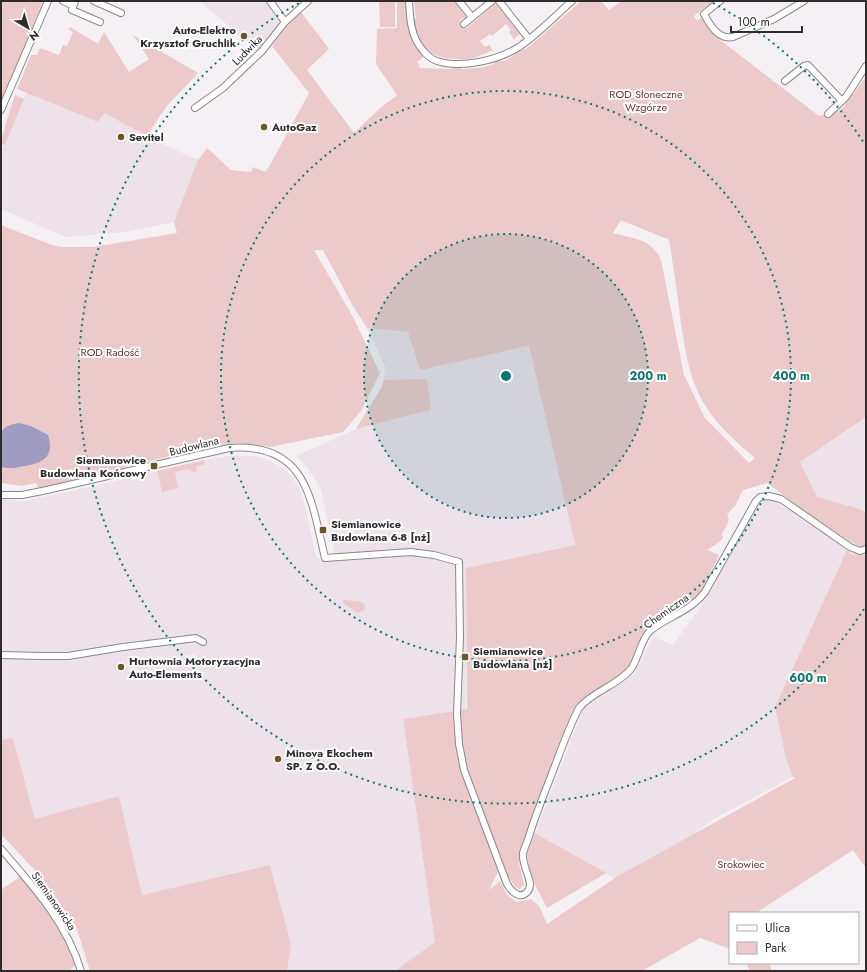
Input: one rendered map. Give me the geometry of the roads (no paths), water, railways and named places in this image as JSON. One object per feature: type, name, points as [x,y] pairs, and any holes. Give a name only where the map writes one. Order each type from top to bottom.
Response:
[{"type":"street","points":[[1,110],[48,1]]},
{"type":"street","points":[[63,1],[74,4],[72,10],[100,22]]},
{"type":"street","points":[[94,1],[121,13]]},
{"type":"street","points":[[270,1],[285,22]]},
{"type":"street","name":"Ludwika","points":[[195,108],[222,88],[262,51],[285,22],[308,1]]},
{"type":"street","points":[[409,1],[411,26],[416,40],[425,52],[436,61],[448,63],[465,63],[491,59],[510,52],[529,39],[572,1]]},
{"type":"street","points":[[459,1],[472,17]]},
{"type":"street","points":[[464,24],[492,1]]},
{"type":"street","points":[[499,1],[529,39]]},
{"type":"street","points":[[720,1],[704,14],[716,32],[721,36],[728,38],[774,19],[804,1]]},
{"type":"street","points":[[785,81],[804,66],[808,65],[842,102]]},
{"type":"street","points":[[828,114],[842,102],[866,66]]},
{"type":"street","name":"Budowlana","points":[[1,495],[22,495],[47,490],[229,448],[260,448],[278,456],[302,479],[311,498],[325,558],[411,552],[434,554],[460,562],[460,637],[457,714],[459,744],[464,770],[510,890]]},
{"type":"street","name":"Chemiczna","points":[[510,890],[520,895],[529,890],[530,882],[524,867],[523,853],[540,805],[579,708],[586,700],[619,680],[628,672],[635,662],[649,632],[689,608],[700,599],[756,501],[765,496],[776,498],[788,504],[850,547],[860,551],[866,549]]},
{"type":"street","points":[[1,655],[68,656],[123,647],[196,638],[203,642]]},
{"type":"street","name":"Siemianowicka","points":[[1,849],[34,886],[52,912],[68,938],[81,971]]},
{"type":"place","name":"Auto-Elektro Krzysztof Gruchlik","points":[[244,36]]},
{"type":"place","name":"AutoGaz","points":[[264,127]]},
{"type":"place","name":"Sevitel","points":[[121,137]]},
{"type":"place","name":"Siemianowice Budowlana Końcowy","points":[[154,466]]},
{"type":"place","name":"Siemianowice Budowlana 6-8 [nż]","points":[[323,530]]},
{"type":"place","name":"Siemianowice Budowlana [nż]","points":[[465,657]]},
{"type":"place","name":"Hurtownia Motoryzacyjna Auto-Elements","points":[[121,667]]},
{"type":"place","name":"Minova Ekochem SP. Z O.O.","points":[[278,759]]},
{"type":"park label","name":"ROD Słoneczne Wzgórze","points":[[646,100]]},
{"type":"park label","name":"ROD Radość","points":[[110,352]]},
{"type":"park label","name":"Srokowiec","points":[[741,864]]}]
